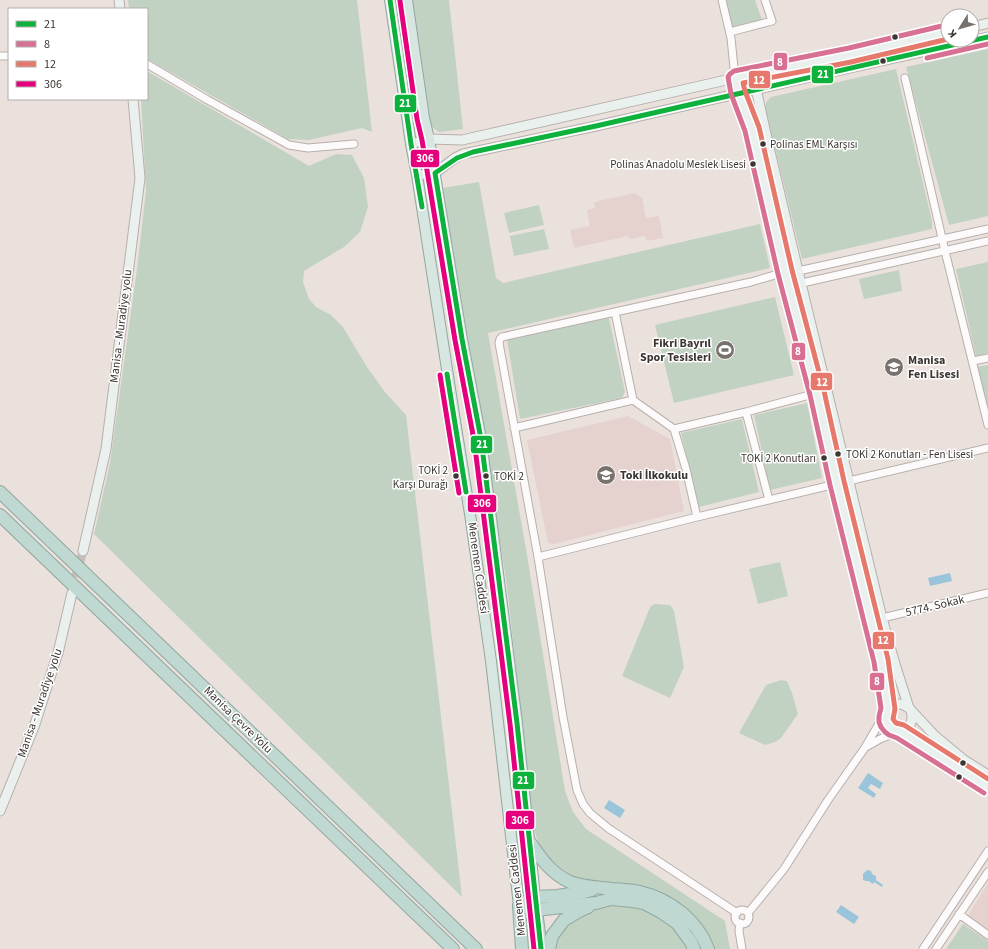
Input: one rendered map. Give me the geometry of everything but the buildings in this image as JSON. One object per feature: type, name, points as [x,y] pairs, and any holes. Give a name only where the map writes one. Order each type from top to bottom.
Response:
[{"type":"highway","name":"Manisa Çevre Yolu","points":[[0,492],[476,949]]},
{"type":"highway","name":"Manisa Çevre Yolu","points":[[0,515],[452,949]]},
{"type":"highway","points":[[529,841],[550,870],[570,881],[586,887],[640,892],[661,899],[675,907],[691,922],[705,941],[708,949]]},
{"type":"highway","points":[[519,906],[535,897],[584,892],[599,888]]},
{"type":"highway","name":"Menemen Caddesi","points":[[535,897],[541,949]]},
{"type":"highway","points":[[519,906],[536,910],[596,903],[611,899],[644,903],[677,923],[691,942],[694,949]]},
{"type":"highway","points":[[549,949],[552,936],[564,920],[596,903]]},
{"type":"highway","name":"Menemen Caddesi","points":[[519,906],[522,949]]},
{"type":"main road","name":"Menemen Caddesi","points":[[390,0],[411,144],[470,514],[491,661],[519,906]]},
{"type":"main road","name":"Menemen Caddesi","points":[[407,0],[424,118],[429,139],[462,339],[481,439],[517,723],[535,897]]},
{"type":"main road","points":[[980,25],[988,14]]},
{"type":"main road","points":[[411,144],[429,139],[462,140],[735,78],[850,55],[940,34]]},
{"type":"main road","points":[[417,176],[435,174],[454,158],[463,154],[596,126],[833,71],[986,39]]},
{"type":"main road","points":[[753,75],[769,151],[882,618],[895,664],[913,716],[911,724],[908,728],[900,731]]},
{"type":"main road","points":[[735,78],[738,93],[752,129],[785,272],[882,661],[887,710],[885,717],[886,722],[891,729],[900,731],[988,787]]},
{"type":"main road","name":"Manisa - Muradiye yolu","points":[[83,551],[106,449],[140,178],[133,100]]},
{"type":"main road","name":"Manisa - Muradiye yolu","points":[[0,810],[34,727],[56,660],[72,593]]},
{"type":"main road","points":[[887,710],[896,704],[901,704],[910,710],[935,736],[964,760],[988,775]]},
{"type":"street","points":[[722,0],[730,32],[735,78]]},
{"type":"street","points":[[730,32],[772,21],[765,0]]},
{"type":"street","points":[[148,65],[289,145],[308,148],[354,144]]},
{"type":"street","points":[[905,78],[945,251],[988,425]]},
{"type":"street","points":[[737,913],[608,828],[590,813],[583,804],[577,790],[538,557],[499,343],[500,339],[502,337],[751,282],[785,272],[798,271],[988,229]]},
{"type":"street","points":[[789,286],[988,241]]},
{"type":"street","points":[[615,312],[633,400],[674,429],[686,469],[697,517]]},
{"type":"street","points":[[973,362],[988,358]]},
{"type":"street","points":[[674,429],[746,412],[816,393]]},
{"type":"street","points":[[514,428],[633,400]]},
{"type":"street","points":[[746,412],[769,500]]},
{"type":"street","points":[[538,557],[837,483],[988,448]]},
{"type":"street","name":"5774. Sokak","points":[[882,618],[988,594]]},
{"type":"street","points":[[740,923],[745,923],[748,920],[748,913],[784,869],[828,800],[864,749],[887,710]]},
{"type":"street","points":[[864,749],[880,739],[900,731]]},
{"type":"street","points":[[923,949],[988,851]]},
{"type":"street","points":[[936,949],[988,872]]},
{"type":"street","points":[[740,923],[735,917],[737,913],[740,910],[745,910],[748,913]]},
{"type":"street","points":[[959,914],[988,935]]},
{"type":"street","points":[[740,923],[739,931],[742,949]]},
{"type":"shaded area","points":[[635,193],[642,198],[646,218],[659,216],[663,238],[647,241],[645,236],[629,239],[628,236],[574,248],[570,230],[590,226],[587,210],[595,208],[594,202]]},
{"type":"shaded area","name":"Toki İlkokulu","points":[[628,416],[670,439],[684,511],[554,544],[548,543],[527,440]]},
{"type":"shaded area","points":[[988,883],[988,931],[967,917]]},
{"type":"green space","points":[[128,0],[357,0],[372,132],[362,128],[309,140],[288,139],[148,60],[148,8],[129,8]]},
{"type":"green space","points":[[409,0],[449,0],[463,129],[439,132],[429,125]]},
{"type":"green space","points":[[725,0],[755,0],[762,20],[731,28]]},
{"type":"green space","points":[[988,49],[988,216],[949,225],[906,67]]},
{"type":"green space","points":[[896,69],[932,221],[932,229],[802,259],[765,107],[767,101],[771,97]]},
{"type":"green space","points":[[148,72],[309,166],[336,154],[352,155],[364,178],[368,207],[360,232],[344,247],[304,271],[303,282],[309,299],[316,307],[331,315],[343,327],[367,367],[385,392],[406,415],[462,897],[94,534],[110,463],[137,269],[146,191],[141,100],[148,100]]},
{"type":"green space","points":[[479,182],[496,278],[503,283],[760,224],[770,268],[488,333],[527,555],[565,791],[573,812],[586,829],[725,921],[730,949],[714,949],[697,920],[678,903],[658,891],[635,884],[593,884],[562,874],[545,855],[539,845],[533,826],[507,586],[443,188]]},
{"type":"green space","points":[[539,205],[544,225],[509,233],[504,213]]},
{"type":"green space","points":[[544,229],[549,249],[514,256],[510,236]]},
{"type":"green space","points":[[988,262],[988,353],[976,356],[956,269]]},
{"type":"green space","points":[[899,270],[902,291],[864,299],[859,279]]},
{"type":"green space","name":"Fikri Bayrıl Spor Tesisleri","points":[[775,297],[794,375],[674,403],[655,325]]},
{"type":"green space","points":[[609,318],[625,392],[622,398],[520,419],[507,339]]},
{"type":"green space","points":[[988,365],[988,412],[977,367]]},
{"type":"green space","points":[[807,403],[822,478],[770,490],[754,415]]},
{"type":"green space","points":[[742,419],[759,492],[699,507],[681,433]]},
{"type":"green space","points":[[780,562],[788,596],[758,604],[749,569]]},
{"type":"green space","points":[[655,604],[669,605],[674,611],[684,667],[670,698],[622,676],[649,610],[651,606]]},
{"type":"green space","points":[[781,680],[787,681],[798,714],[781,738],[775,742],[765,745],[739,733],[766,685]]},
{"type":"green space","points":[[611,899],[661,912],[694,949],[553,949],[564,920]]},
{"type":"green space","points":[[963,924],[988,941],[988,949],[946,949]]},
{"type":"water","points":[[950,573],[952,581],[930,586],[928,578]]},
{"type":"water","points":[[868,773],[883,783],[880,789],[871,784],[868,788],[876,794],[874,798],[858,788]]},
{"type":"water","points":[[609,800],[625,810],[620,818],[604,808]]},
{"type":"water","points":[[867,870],[871,871],[873,875],[876,876],[876,880],[883,885],[882,887],[874,882],[873,884],[869,881],[863,880],[863,874]]},
{"type":"water","points":[[841,905],[859,917],[854,924],[836,912]]},
{"type":"tunnel","points":[[72,590],[83,551]]},
{"type":"transit line","name":"21","points":[[390,0],[411,144],[422,207]]},
{"type":"transit line","name":"306","points":[[400,1],[417,119],[422,140],[455,340],[474,440],[510,724],[534,949]]},
{"type":"transit line","name":"8","points":[[940,26],[849,48],[734,71],[728,77],[731,94],[745,131],[778,274],[810,395],[830,485],[874,662],[881,708],[879,722],[881,727],[889,735],[897,738],[984,793]]},
{"type":"transit line","name":"21","points":[[541,949],[517,723],[481,439],[462,339],[435,173],[457,158],[473,152],[596,126],[988,37]]},
{"type":"transit line","name":"12","points":[[940,41],[851,62],[743,83],[759,127],[792,270],[824,391],[844,481],[888,659],[895,709],[893,719],[896,723],[904,725],[988,779]]},
{"type":"transit line","name":"8","points":[[927,58],[988,44]]},
{"type":"transit line","name":"21","points":[[447,374],[466,492]]},
{"type":"transit line","name":"306","points":[[440,375],[459,493]]},
{"type":"place","name":"Polinas EML Karşısı","points":[[763,144]]},
{"type":"place","name":"Polinas Anadolu Meslek Lisesi","points":[[753,164]]},
{"type":"place","name":"Fikri Bayrıl Spor Tesisleri","points":[[725,350]]},
{"type":"place","name":"Manisa Fen Lisesi","points":[[894,367]]},
{"type":"place","name":"TOKİ 2 Konutları - Fen Lisesi","points":[[838,454]]},
{"type":"place","name":"TOKİ 2 Konutları","points":[[824,458]]},
{"type":"place","name":"Toki İlkokulu","points":[[606,475]]},
{"type":"place","name":"TOKİ 2 Karşı Durağı","points":[[456,476]]},
{"type":"place","name":"TOKİ 2","points":[[486,476]]}]
